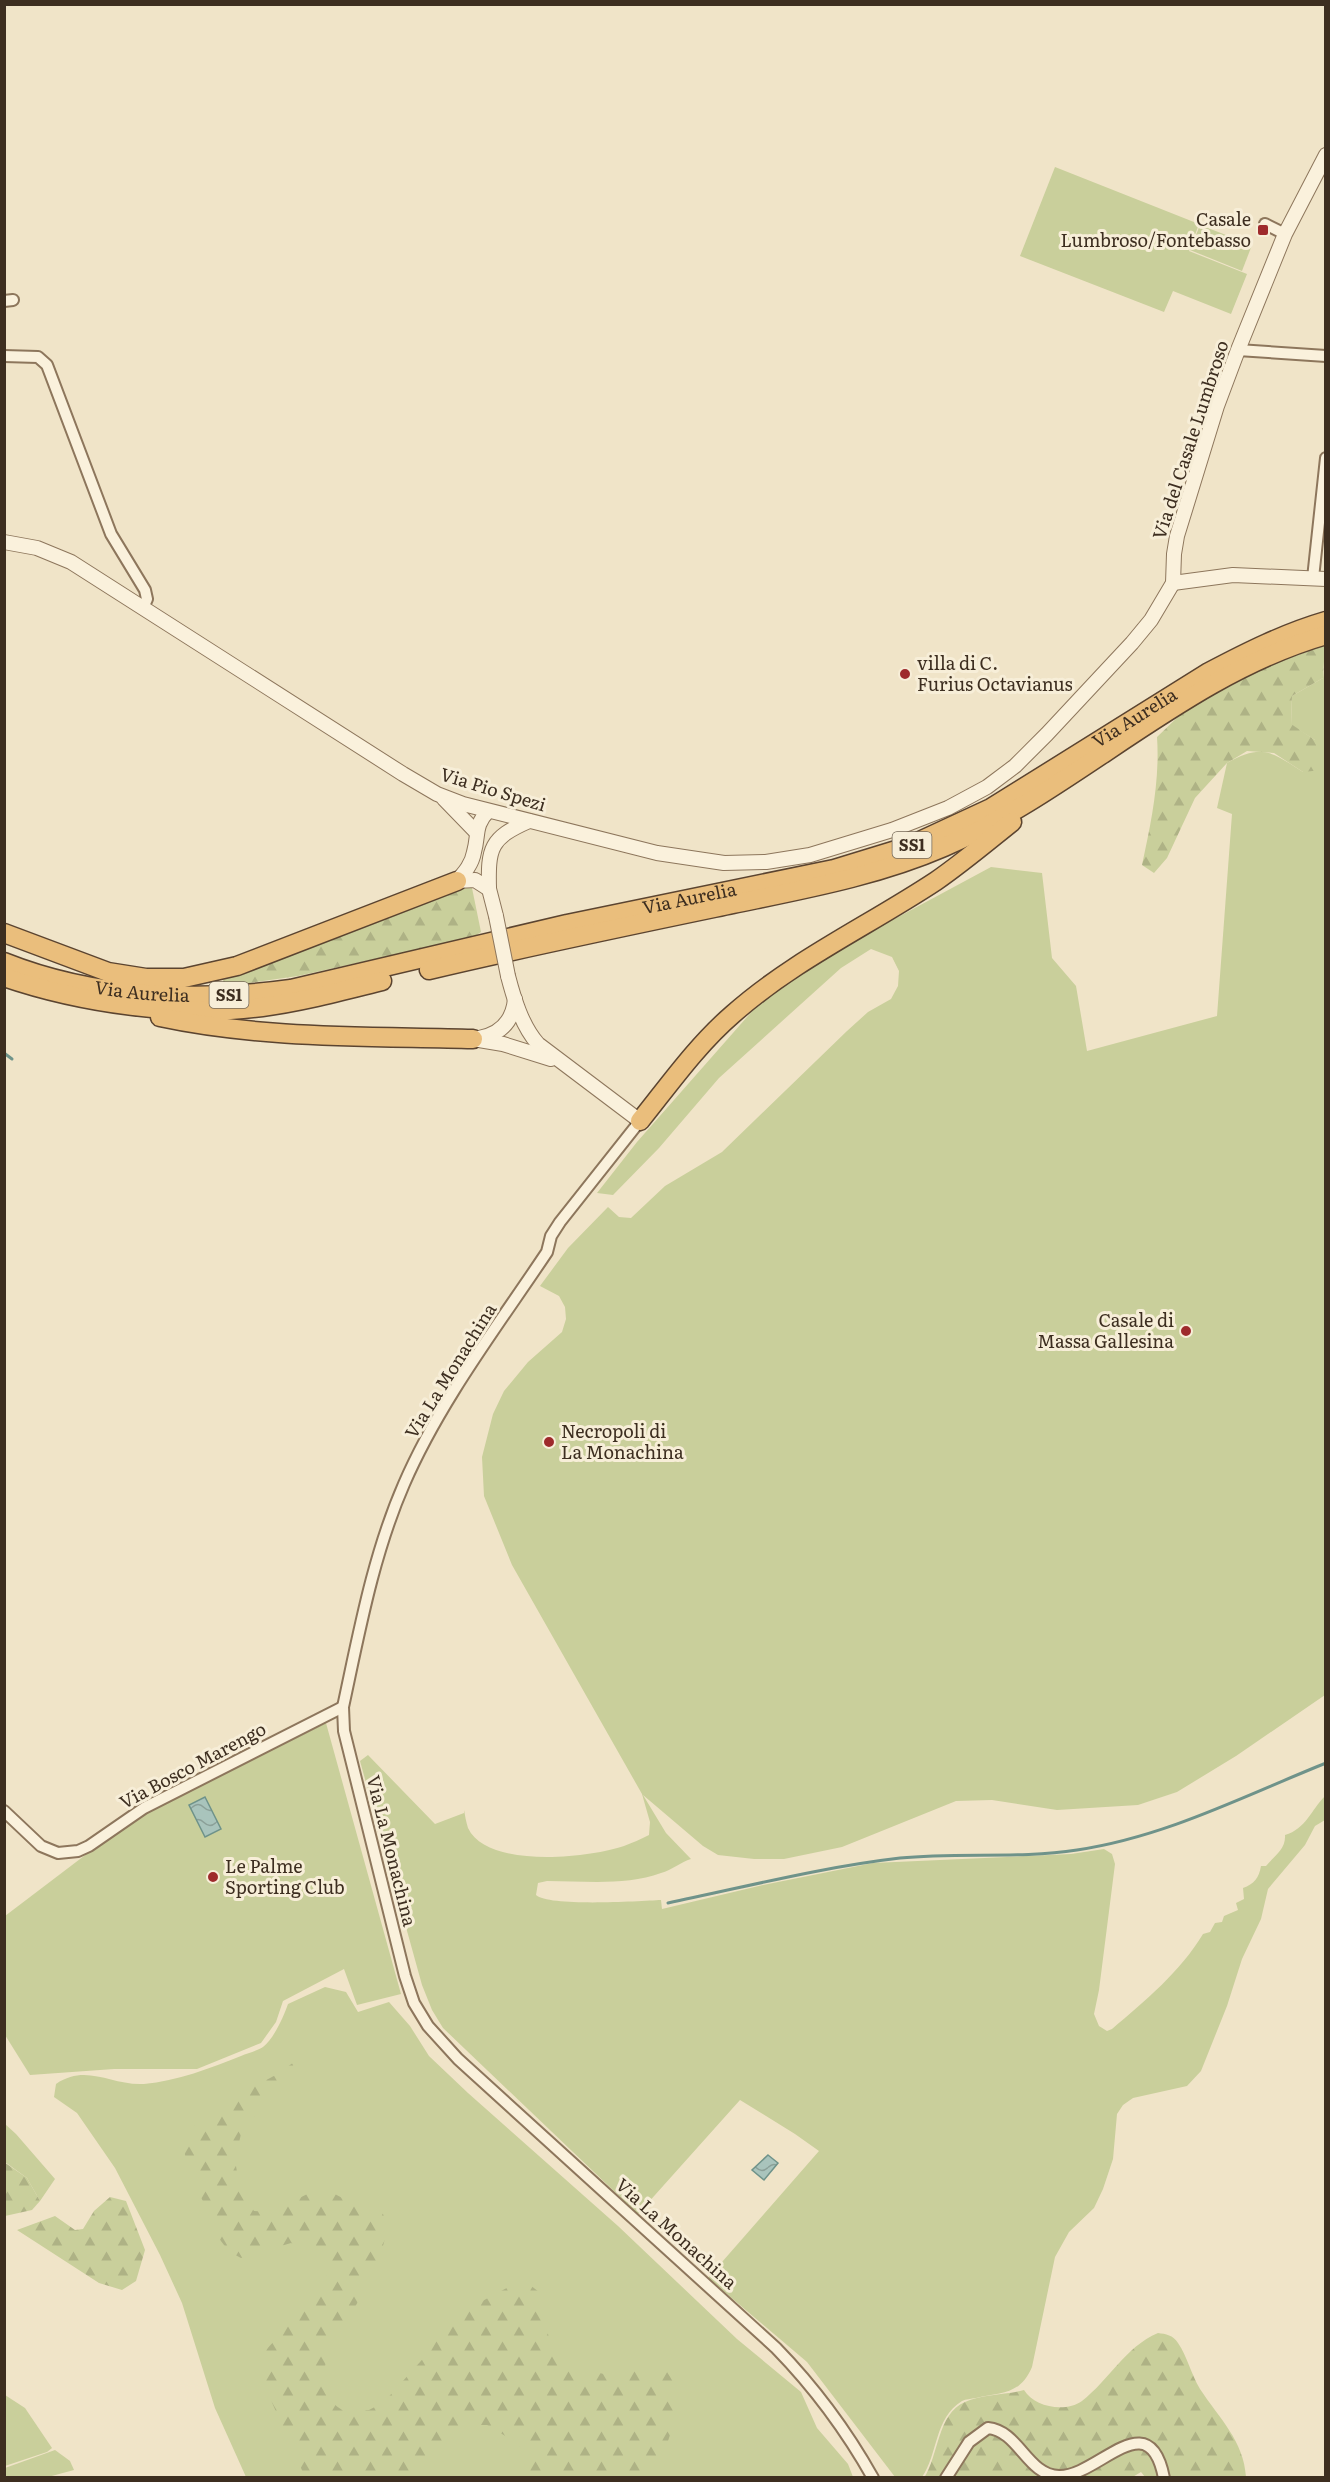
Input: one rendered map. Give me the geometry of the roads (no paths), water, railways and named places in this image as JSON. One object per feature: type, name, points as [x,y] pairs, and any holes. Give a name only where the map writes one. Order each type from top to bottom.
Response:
[{"type":"highway","name":"Via Aurelia","points":[[4,962],[66,982],[128,992],[178,996],[252,995],[291,989],[567,924],[840,867],[909,846],[973,818],[1209,672],[1248,651],[1297,630],[1326,621]]},
{"type":"highway","name":"Via Aurelia","points":[[4,977],[63,994],[94,1000],[176,1009],[259,1008],[296,1002],[461,962],[820,886],[876,871],[947,846],[988,826],[1176,708],[1253,663],[1326,635]]},
{"type":"highway","points":[[640,1121],[692,1056],[721,1025],[750,1000],[795,966],[943,876],[1062,780]]},
{"type":"highway","points":[[4,933],[108,972],[146,978],[184,978],[237,966],[457,881]]},
{"type":"highway","points":[[94,1000],[161,1017],[220,1028],[473,1039]]},
{"type":"street","name":"Via del Casale Lumbroso","points":[[1173,583],[1174,554],[1178,537],[1217,406],[1285,234],[1326,155]]},
{"type":"street","points":[[1265,225],[1285,234]]},
{"type":"street","points":[[1238,350],[1326,356]]},
{"type":"street","points":[[4,356],[33,356],[42,359],[48,368],[111,534],[145,590],[147,599],[143,608]]},
{"type":"street","points":[[1173,583],[1233,575],[1319,578],[1326,458]]},
{"type":"street","name":"Via Pio Spezi","points":[[4,542],[37,548],[89,572],[437,794],[493,812],[664,854],[715,862],[743,863],[784,860],[825,852],[881,834],[955,805],[1002,777],[1042,740],[1136,639],[1173,583]]},
{"type":"street","points":[[437,794],[476,838],[496,916],[508,976],[515,999],[534,1039],[561,1063],[640,1121]]},
{"type":"street","points":[[457,881],[471,863],[479,822],[493,812],[498,838]]},
{"type":"street","points":[[489,889],[489,857],[498,838],[530,821]]},
{"type":"street","points":[[457,881],[475,880],[489,889]]},
{"type":"street","points":[[473,1039],[502,1029],[510,1018],[515,999]]},
{"type":"street","points":[[473,1039],[503,1044],[561,1063]]},
{"type":"street","name":"Via La Monachina","points":[[640,1121],[560,1222],[551,1236],[547,1252],[450,1397],[420,1449],[403,1486],[381,1549],[343,1707],[345,1739],[405,1976],[423,2019],[458,2059],[776,2348],[807,2381],[836,2418],[873,2478]]},
{"type":"street","name":"Via Bosco Marengo","points":[[4,1810],[44,1848],[62,1853],[78,1851],[89,1846],[144,1808],[343,1707]]},
{"type":"street","points":[[946,2478],[969,2442],[988,2428],[1002,2433],[1036,2466],[1052,2475],[1081,2471],[1124,2445],[1134,2443],[1146,2445],[1154,2452],[1164,2478]]},
{"type":"water","points":[[205,1797],[221,1829],[205,1837],[189,1805]]},
{"type":"water","points":[[768,2155],[778,2163],[764,2180],[752,2170]]},
{"type":"waterway","points":[[4,1053],[12,1059]]},
{"type":"waterway","points":[[668,1903],[813,1872],[900,1858],[1055,1853],[1110,1844],[1142,1836],[1204,1814],[1326,1763]]},
{"type":"place","name":"Casale Lumbroso/Fontebasso","points":[[1263,230]]},
{"type":"place","name":"villa di C. Furius Octavianus","points":[[905,674]]},
{"type":"place","name":"Casale di Massa Gallesina","points":[[1186,1331]]},
{"type":"place","name":"Necropoli di La Monachina","points":[[549,1442]]},
{"type":"place","name":"Le Palme Sporting Club","points":[[213,1877]]}]
